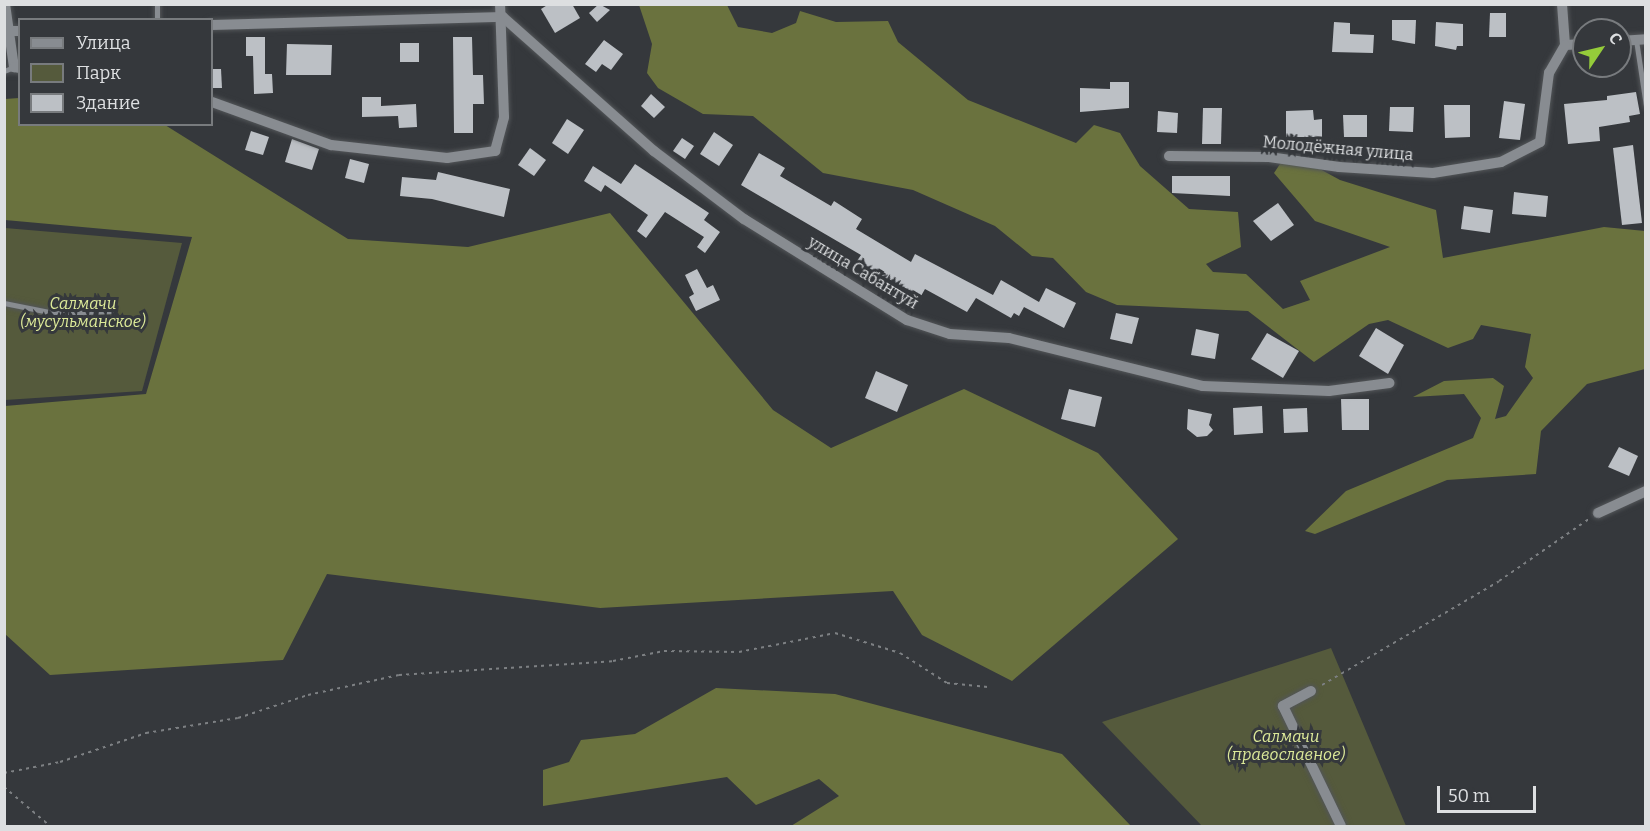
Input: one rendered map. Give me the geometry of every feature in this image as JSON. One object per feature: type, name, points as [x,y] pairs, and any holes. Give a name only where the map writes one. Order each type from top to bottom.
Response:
[{"type":"street","points":[[5,4],[11,31],[13,69]]},
{"type":"street","points":[[213,102],[331,144],[447,158],[495,151],[504,117],[503,17],[500,4]]},
{"type":"street","points":[[1562,4],[1565,45],[1572,45]]},
{"type":"street","points":[[213,25],[503,17]]},
{"type":"street","name":"улица Сабантуй","points":[[503,17],[645,143],[744,219],[906,320],[950,334],[1009,338],[1203,386],[1329,391],[1389,383]]},
{"type":"street","name":"Молодёжная улица","points":[[1169,156],[1269,157],[1339,167],[1433,172],[1501,162],[1540,142],[1549,73],[1565,45]]},
{"type":"street","points":[[1598,513],[1646,491]]},
{"type":"street","points":[[1311,692],[1283,706],[1341,826]]},
{"type":"lane","points":[[1641,39],[1646,106]]},
{"type":"lane","points":[[4,303],[54,313],[111,311]]},
{"type":"path","points":[[1311,692],[1499,581],[1598,513]]},
{"type":"path","points":[[4,773],[60,762],[146,733],[238,717],[308,695],[399,675],[613,661],[664,651],[739,652],[835,633],[900,653],[947,683],[988,687]]},
{"type":"path","points":[[4,787],[50,826]]},
{"type":"green space","points":[[639,5],[727,5],[738,27],[772,33],[796,23],[800,11],[836,22],[888,21],[898,42],[968,100],[1076,143],[1094,125],[1120,133],[1140,166],[1189,209],[1238,212],[1241,247],[1206,264],[1213,272],[1246,274],[1283,309],[1310,300],[1300,281],[1390,247],[1315,221],[1274,173],[1284,158],[1298,157],[1340,180],[1436,210],[1443,258],[1604,227],[1645,231],[1645,369],[1587,384],[1541,431],[1536,474],[1447,480],[1315,534],[1305,531],[1346,491],[1473,438],[1481,418],[1464,394],[1413,397],[1444,381],[1493,378],[1504,386],[1495,419],[1506,416],[1533,378],[1525,367],[1531,334],[1481,325],[1473,339],[1448,348],[1388,320],[1369,324],[1314,362],[1248,311],[1117,305],[1086,292],[1053,258],[1032,256],[995,226],[913,190],[823,173],[753,116],[703,114],[658,88],[647,73],[652,44]]},
{"type":"green space","points":[[18,98],[18,126],[167,126],[348,239],[468,247],[610,213],[773,410],[831,448],[964,389],[1098,453],[1178,539],[1012,681],[922,635],[893,591],[600,608],[327,574],[283,660],[50,675],[5,634],[5,406],[146,394],[192,237],[5,220],[5,99]]},
{"type":"green space","name":"Салмачи (мусульманское)","points":[[5,228],[182,243],[142,391],[5,400]]},
{"type":"green space","name":"Салмачи (православное)","points":[[1331,648],[1406,826],[1202,826],[1102,722]]},
{"type":"green space","points":[[716,688],[835,694],[1062,754],[1131,826],[791,826],[839,796],[819,779],[756,805],[727,777],[543,806],[543,770],[569,762],[581,740],[635,734]]},
{"type":"building","points":[[549,4],[572,4],[580,18],[555,33],[541,9]]},
{"type":"building","points":[[599,4],[610,10],[597,22],[589,13]]},
{"type":"building","points":[[1490,13],[1506,13],[1506,37],[1489,37]]},
{"type":"building","points":[[1392,20],[1416,20],[1415,44],[1392,40]]},
{"type":"building","points":[[1334,22],[1350,23],[1350,34],[1374,35],[1373,53],[1332,52]]},
{"type":"building","points":[[1436,22],[1463,24],[1463,46],[1457,46],[1456,50],[1435,46]]},
{"type":"building","points":[[246,37],[265,37],[265,74],[272,74],[273,93],[254,94],[253,56],[246,56]]},
{"type":"building","points":[[453,37],[472,37],[473,75],[483,75],[484,104],[473,104],[473,133],[454,133]]},
{"type":"building","points":[[604,40],[623,54],[611,70],[602,64],[596,72],[585,64]]},
{"type":"building","points":[[400,43],[419,43],[419,62],[400,62]]},
{"type":"building","points":[[287,44],[332,45],[331,75],[286,75]]},
{"type":"building","points":[[213,69],[221,69],[222,88],[213,88]]},
{"type":"building","points":[[1110,82],[1129,82],[1129,108],[1080,112],[1080,88],[1110,89]]},
{"type":"building","points":[[1636,92],[1640,114],[1629,116],[1630,122],[1599,127],[1600,141],[1568,144],[1564,104],[1607,100],[1607,96]]},
{"type":"building","points":[[651,94],[665,107],[654,118],[641,106]]},
{"type":"building","points":[[362,97],[381,97],[381,106],[416,104],[417,127],[399,128],[398,116],[362,117]]},
{"type":"building","points":[[1504,101],[1525,104],[1520,140],[1499,138]]},
{"type":"building","points":[[1444,105],[1470,105],[1470,137],[1445,138]]},
{"type":"building","points":[[1390,107],[1414,107],[1413,132],[1389,131]]},
{"type":"building","points":[[1203,108],[1222,108],[1221,144],[1202,144]]},
{"type":"building","points":[[1313,110],[1314,120],[1322,119],[1322,137],[1286,137],[1286,111]]},
{"type":"building","points":[[1158,111],[1178,113],[1177,133],[1157,132]]},
{"type":"building","points":[[1343,115],[1367,115],[1367,137],[1344,137]]},
{"type":"building","points":[[567,119],[584,130],[568,154],[552,143]]},
{"type":"building","points":[[251,131],[269,137],[263,155],[245,150]]},
{"type":"building","points":[[714,132],[733,145],[719,166],[700,154]]},
{"type":"building","points":[[682,138],[694,146],[685,159],[673,151]]},
{"type":"building","points":[[292,139],[319,149],[312,170],[285,162]]},
{"type":"building","points":[[1633,145],[1642,223],[1622,225],[1613,148]]},
{"type":"building","points":[[530,148],[546,160],[534,176],[518,165]]},
{"type":"building","points":[[759,153],[785,168],[780,176],[831,206],[834,201],[862,219],[856,229],[911,262],[915,254],[993,295],[1001,280],[1039,302],[1046,288],[1076,303],[1064,328],[1024,307],[1019,316],[1014,313],[1011,318],[976,298],[967,312],[925,289],[921,296],[886,278],[857,261],[861,255],[741,185]]},
{"type":"building","points":[[350,159],[369,164],[364,183],[345,178]]},
{"type":"building","points":[[635,164],[709,213],[704,220],[720,232],[705,253],[697,247],[704,237],[665,212],[646,238],[637,231],[648,215],[605,185],[601,192],[584,181],[593,166],[621,184]]},
{"type":"building","points":[[438,172],[510,189],[504,217],[432,199],[400,196],[402,177],[436,180]]},
{"type":"building","points":[[1172,176],[1230,176],[1230,196],[1172,193]]},
{"type":"building","points":[[1514,192],[1548,196],[1546,217],[1512,214]]},
{"type":"building","points":[[1278,203],[1294,225],[1271,241],[1253,221]]},
{"type":"building","points":[[1464,206],[1493,210],[1490,233],[1461,229]]},
{"type":"building","points":[[697,269],[707,288],[713,285],[720,300],[696,311],[689,297],[694,294],[685,275]]},
{"type":"building","points":[[1116,313],[1139,318],[1132,344],[1110,339]]},
{"type":"building","points":[[1376,328],[1404,345],[1388,374],[1359,356]]},
{"type":"building","points":[[1196,329],[1219,334],[1215,359],[1191,355]]},
{"type":"building","points":[[1267,333],[1299,351],[1283,378],[1251,359]]},
{"type":"building","points":[[876,371],[908,385],[897,412],[865,398]]},
{"type":"building","points":[[1069,389],[1102,397],[1095,427],[1061,419]]},
{"type":"building","points":[[1341,399],[1369,399],[1369,430],[1342,430]]},
{"type":"building","points":[[1262,406],[1263,433],[1234,435],[1233,408]]},
{"type":"building","points":[[1307,408],[1308,432],[1284,433],[1283,409]]},
{"type":"building","points":[[1188,409],[1212,414],[1209,425],[1213,430],[1207,436],[1197,437],[1187,429]]},
{"type":"building","points":[[1619,447],[1638,456],[1629,476],[1608,467]]}]
